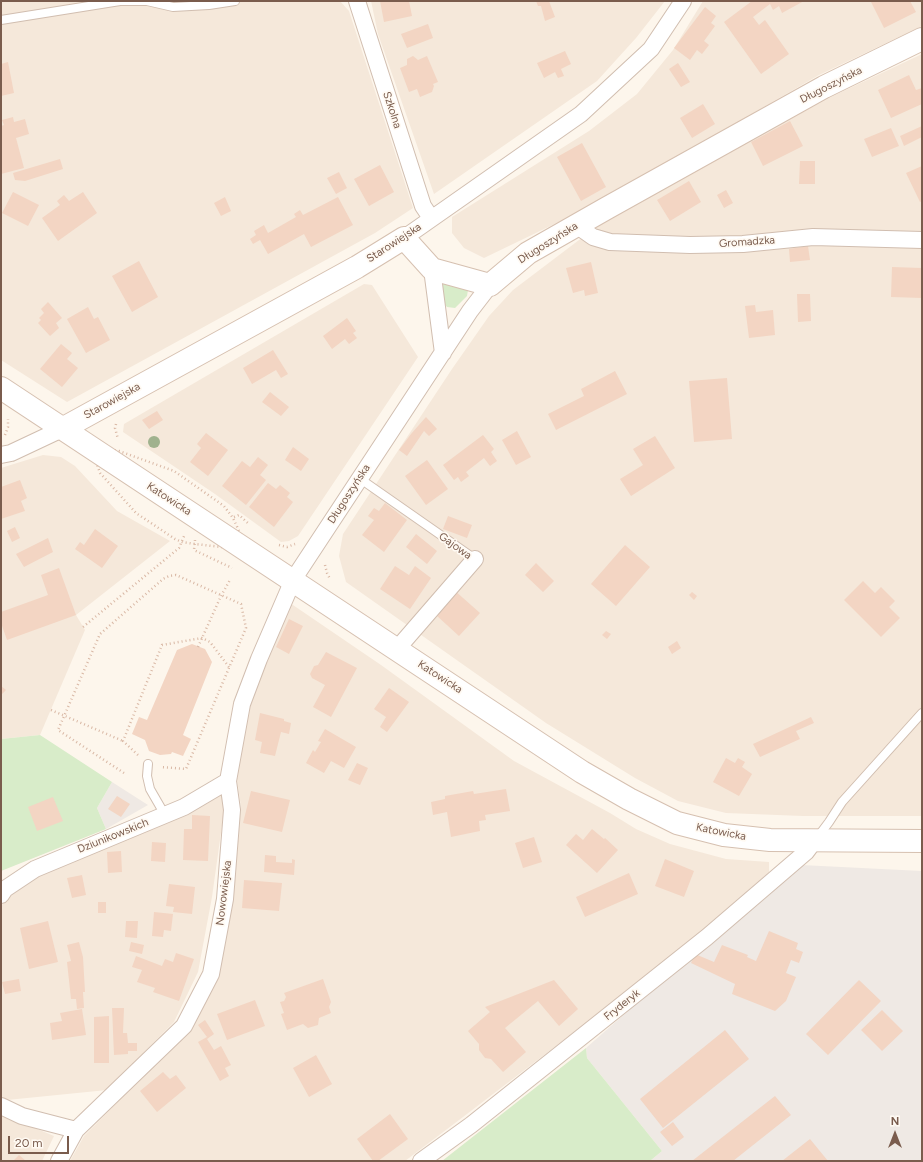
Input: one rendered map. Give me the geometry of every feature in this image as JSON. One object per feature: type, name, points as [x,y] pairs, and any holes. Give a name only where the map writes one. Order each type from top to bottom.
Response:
[{"type":"street","name":"Szkolna","points":[[357,1],[423,206],[431,218]]},
{"type":"street","name":"Starowiejska","points":[[62,429],[357,267],[404,238],[581,114],[651,49],[683,1]]},
{"type":"street","name":"Długoszyńska","points":[[293,580],[470,311],[490,285],[528,253],[824,87],[922,39]]},
{"type":"street","name":"Gromadzka","points":[[576,226],[593,237],[610,242],[690,245],[743,244],[813,237],[922,240]]},
{"type":"street","points":[[404,238],[432,269],[490,285]]},
{"type":"street","points":[[432,269],[443,353]]},
{"type":"street","name":"Katowicka","points":[[1,388],[582,772],[629,800],[677,823],[724,835],[770,840],[922,840]]},
{"type":"street","points":[[1,455],[62,429]]},
{"type":"street","name":"Gajowa","points":[[397,649],[475,559]]},
{"type":"street","name":"Nowowiejska","points":[[59,1161],[76,1130],[184,1026],[211,974],[225,899],[232,810],[228,781],[242,704],[293,580]]},
{"type":"street","name":"Dziunikowskich","points":[[1,895],[6,889],[35,868],[184,807],[228,781]]},
{"type":"street","name":"Fryderyk","points":[[421,1161],[471,1125],[707,937],[806,852],[815,840]]},
{"type":"street","points":[[1,1106],[22,1116],[76,1130]]},
{"type":"lane","points":[[1,20],[120,1],[147,1],[173,7],[209,5],[235,1]]},
{"type":"lane","name":"Gajowa","points":[[359,478],[475,559]]},
{"type":"lane","points":[[815,840],[842,802],[922,713]]},
{"type":"lane","points":[[148,764],[147,776],[150,789],[164,815]]},
{"type":"path","points":[[3,438],[8,427],[8,416]]},
{"type":"path","points":[[97,474],[105,471]]},
{"type":"path","points":[[226,521],[239,515],[253,528]]},
{"type":"path","points":[[84,627],[179,548],[186,532]]},
{"type":"path","points":[[275,544],[287,547],[296,544]]},
{"type":"path","points":[[326,559],[327,573],[332,583]]},
{"type":"path","points":[[51,710],[64,716],[123,741],[148,764],[162,768],[186,769],[246,628],[241,604],[176,576],[170,576],[163,579],[100,634],[64,716],[58,730],[124,773]]},
{"type":"path","points":[[198,646],[230,580]]},
{"type":"path","points":[[123,741],[162,645],[202,638],[210,642],[229,667]]},
{"type":"shaded area","points":[[1,1],[340,1],[349,11],[413,208],[375,233],[67,402],[1,360]]},
{"type":"shaded area","points":[[371,1],[665,1],[636,38],[597,81],[434,194],[378,34]]},
{"type":"shaded area","points":[[703,1],[922,1],[922,26],[819,75],[598,203],[484,258],[464,248],[452,233],[452,217],[589,131],[637,94],[673,50]]},
{"type":"shaded area","points":[[922,54],[922,816],[803,816],[726,813],[678,801],[635,778],[546,723],[346,582],[339,556],[343,534],[452,369],[489,316],[513,290],[612,215],[833,96]]},
{"type":"shaded area","points":[[364,284],[372,285],[418,357],[298,536],[289,541],[281,542],[215,494],[123,432],[124,424]]},
{"type":"shaded area","points":[[43,455],[61,457],[75,466],[117,511],[170,541],[76,615],[85,630],[40,735],[1,739],[1,468]]},
{"type":"shaded area","points":[[290,603],[381,665],[514,761],[610,813],[636,829],[670,844],[726,859],[769,862],[769,872],[705,932],[405,1161],[70,1161],[84,1136],[190,1029],[233,900],[241,807],[237,779],[249,704]]},
{"type":"shaded area","points":[[112,782],[148,805],[106,829],[97,808]]},
{"type":"shaded area","points":[[223,789],[224,811],[212,897],[198,972],[174,1022],[107,1090],[7,1100],[1,1098],[1,906],[12,893],[40,873]]},
{"type":"shaded area","points":[[801,865],[922,871],[922,1161],[650,1161],[662,1151],[587,1058],[586,1048],[695,952],[767,897]]},
{"type":"shaded area","points":[[1,1114],[54,1136],[42,1161],[1,1161]]},
{"type":"green space","points":[[443,281],[468,290],[467,296],[455,308],[447,307],[443,303],[440,284]]},
{"type":"green space","points":[[40,735],[112,782],[97,808],[106,829],[1,871],[1,739]]},
{"type":"green space","points":[[586,1048],[587,1058],[662,1151],[650,1161],[442,1161]]},
{"type":"building","points":[[380,1],[409,1],[412,16],[384,22]]},
{"type":"building","points":[[536,1],[549,1],[555,17],[545,21],[541,6],[538,6]]},
{"type":"building","points":[[752,1],[804,1],[782,13],[779,6],[773,10],[770,4],[753,17],[759,25],[765,20],[789,54],[761,74],[724,22]]},
{"type":"building","points":[[910,1],[916,12],[884,28],[871,2]]},
{"type":"building","points":[[705,7],[716,16],[711,23],[715,26],[704,41],[709,45],[702,54],[697,50],[690,60],[674,48]]},
{"type":"building","points":[[428,24],[433,38],[407,48],[401,34]]},
{"type":"building","points":[[565,51],[571,64],[561,69],[564,76],[558,78],[555,72],[544,78],[537,63]]},
{"type":"building","points":[[413,56],[418,60],[427,56],[438,82],[433,84],[434,86],[432,92],[420,97],[417,89],[409,92],[400,68],[407,65],[407,59]]},
{"type":"building","points":[[8,62],[14,93],[1,96],[1,64]]},
{"type":"building","points":[[678,63],[690,82],[681,87],[669,69]]},
{"type":"building","points":[[909,75],[916,90],[922,88],[922,104],[891,118],[878,90]]},
{"type":"building","points":[[703,104],[715,124],[692,138],[680,118]]},
{"type":"building","points":[[13,117],[14,122],[25,119],[29,134],[16,138],[24,168],[1,174],[1,126],[4,125],[2,120]]},
{"type":"building","points":[[790,121],[803,146],[763,166],[751,142]]},
{"type":"building","points":[[922,126],[922,137],[904,146],[900,136]]},
{"type":"building","points":[[891,128],[899,146],[872,157],[864,139]]},
{"type":"building","points":[[582,143],[606,187],[581,201],[557,157]]},
{"type":"building","points":[[60,159],[63,169],[25,181],[15,180],[13,173]]},
{"type":"building","points":[[800,161],[815,161],[815,184],[799,184]]},
{"type":"building","points":[[380,165],[394,192],[369,206],[354,179]]},
{"type":"building","points":[[922,166],[922,201],[920,202],[906,173]]},
{"type":"building","points":[[339,172],[347,188],[336,194],[327,178]]},
{"type":"building","points":[[689,181],[701,202],[670,221],[657,200]]},
{"type":"building","points":[[726,190],[733,203],[724,208],[717,195]]},
{"type":"building","points":[[13,192],[39,205],[28,226],[2,213]]},
{"type":"building","points":[[83,192],[97,213],[58,241],[42,218],[60,205],[57,201],[64,195],[69,201]]},
{"type":"building","points":[[225,197],[231,211],[221,216],[214,203]]},
{"type":"building","points":[[338,197],[353,225],[311,247],[304,234],[268,254],[260,240],[253,244],[250,239],[256,235],[254,231],[264,225],[268,233],[296,217],[294,214],[300,210],[303,215]]},
{"type":"building","points":[[808,246],[810,260],[790,262],[789,249]]},
{"type":"building","points":[[139,261],[158,297],[132,312],[112,276]]},
{"type":"building","points":[[591,262],[598,293],[585,296],[584,290],[573,293],[566,268]]},
{"type":"building","points":[[892,267],[922,268],[922,298],[891,297]]},
{"type":"building","points":[[797,294],[810,294],[811,321],[798,322]]},
{"type":"building","points":[[48,302],[62,318],[56,323],[59,328],[50,336],[38,323],[41,320],[39,318],[44,313],[41,309]]},
{"type":"building","points":[[755,305],[756,312],[773,310],[775,335],[749,338],[745,306]]},
{"type":"building","points":[[88,307],[94,319],[98,317],[110,340],[86,353],[67,319]]},
{"type":"building","points":[[347,318],[356,331],[353,333],[357,338],[349,344],[345,339],[332,349],[323,336]]},
{"type":"building","points":[[61,344],[72,353],[67,359],[78,368],[62,387],[40,369]]},
{"type":"building","points":[[273,350],[288,374],[281,378],[276,370],[252,384],[243,368]]},
{"type":"building","points":[[615,371],[627,394],[556,430],[548,414],[584,396],[581,389]]},
{"type":"building","points":[[727,378],[732,439],[694,442],[689,381]]},
{"type":"building","points":[[270,392],[289,407],[281,416],[262,402]]},
{"type":"building","points":[[157,411],[163,420],[149,429],[142,420]]},
{"type":"building","points":[[426,417],[437,429],[429,436],[424,431],[407,456],[399,450]]},
{"type":"building","points":[[517,431],[531,457],[516,465],[502,440]]},
{"type":"building","points":[[206,433],[228,450],[208,476],[190,462],[201,448],[197,444]]},
{"type":"building","points":[[483,435],[494,449],[491,452],[497,461],[490,466],[484,458],[466,472],[469,476],[461,482],[458,477],[454,480],[443,465]]},
{"type":"building","points":[[655,436],[675,468],[631,496],[620,479],[643,465],[633,449]]},
{"type":"building","points":[[293,447],[309,459],[301,471],[285,460]]},
{"type":"building","points":[[258,457],[268,465],[260,475],[266,480],[246,505],[222,486],[242,461],[250,467]]},
{"type":"building","points":[[427,460],[448,489],[426,505],[405,476]]},
{"type":"building","points":[[20,480],[27,498],[21,501],[25,511],[1,519],[1,487]]},
{"type":"building","points":[[268,483],[276,489],[280,485],[290,493],[287,497],[293,502],[274,527],[249,507]]},
{"type":"building","points":[[385,503],[407,520],[384,552],[362,535],[374,520],[368,516],[374,508],[379,511]]},
{"type":"building","points":[[448,516],[472,525],[467,538],[443,529]]},
{"type":"building","points":[[15,527],[20,538],[12,542],[7,531]]},
{"type":"building","points":[[95,529],[118,546],[102,568],[75,549],[80,542],[84,545]]},
{"type":"building","points":[[416,534],[437,551],[427,564],[406,547]]},
{"type":"building","points":[[48,538],[53,552],[24,567],[16,554]]},
{"type":"building","points":[[625,545],[650,567],[616,606],[591,584]]},
{"type":"building","points":[[536,563],[554,581],[543,592],[525,575]]},
{"type":"building","points":[[395,566],[409,575],[415,566],[431,578],[410,609],[380,589]]},
{"type":"building","points":[[59,568],[76,615],[7,640],[1,623],[1,612],[48,595],[41,575]]},
{"type":"building","points":[[863,581],[875,593],[881,587],[895,601],[889,607],[900,618],[881,637],[844,600]]},
{"type":"building","points":[[454,590],[480,613],[459,636],[436,615]]},
{"type":"building","points":[[692,592],[697,596],[694,600],[689,595]]},
{"type":"building","points":[[289,619],[303,626],[289,654],[276,647]]},
{"type":"building","points":[[606,631],[611,634],[607,639],[602,635]]},
{"type":"building","points":[[677,641],[681,648],[672,654],[668,647]]},
{"type":"building","points":[[192,644],[205,649],[212,662],[183,735],[191,739],[183,756],[172,752],[171,754],[160,755],[149,751],[145,740],[132,734],[139,717],[147,720],[177,650]]},
{"type":"building","points":[[326,652],[357,668],[331,717],[313,707],[325,685],[312,678],[310,674],[314,666],[318,665]]},
{"type":"building","points":[[1,686],[6,690],[1,695]]},
{"type":"building","points":[[389,688],[409,702],[387,732],[380,727],[386,717],[374,709]]},
{"type":"building","points":[[260,713],[284,719],[284,721],[291,723],[289,734],[281,732],[275,756],[260,753],[262,742],[255,740]]},
{"type":"building","points":[[811,717],[814,723],[796,731],[800,739],[760,757],[753,744]]},
{"type":"building","points":[[325,729],[356,747],[344,768],[331,761],[324,773],[306,763],[313,750],[315,752],[321,742],[318,741]]},
{"type":"building","points":[[726,758],[735,763],[738,758],[745,762],[742,767],[752,774],[739,796],[713,782]]},
{"type":"building","points":[[357,763],[368,768],[360,785],[348,780]]},
{"type":"building","points":[[506,789],[510,811],[485,815],[486,820],[479,821],[480,831],[451,837],[447,812],[433,815],[431,802],[445,799],[445,796],[473,791],[474,794]]},
{"type":"building","points":[[251,791],[290,800],[282,832],[243,823]]},
{"type":"building","points":[[117,796],[130,804],[121,817],[108,809]]},
{"type":"building","points":[[53,797],[63,821],[37,831],[28,807]]},
{"type":"building","points":[[192,815],[210,816],[208,861],[183,860],[184,829],[192,829]]},
{"type":"building","points":[[592,829],[618,850],[597,873],[566,845],[576,834],[583,840]]},
{"type":"building","points":[[534,837],[542,862],[523,868],[515,843]]},
{"type":"building","points":[[152,842],[166,843],[165,862],[151,861]]},
{"type":"building","points":[[121,851],[122,872],[108,873],[107,852]]},
{"type":"building","points":[[265,855],[276,856],[276,862],[292,863],[292,859],[295,860],[294,875],[264,872]]},
{"type":"building","points":[[665,859],[694,871],[684,897],[655,886]]},
{"type":"building","points":[[629,873],[638,894],[585,917],[576,897]]},
{"type":"building","points":[[82,875],[86,895],[72,898],[67,878]]},
{"type":"building","points":[[244,880],[282,883],[279,911],[242,908]]},
{"type":"building","points":[[169,884],[195,887],[192,914],[173,912],[174,907],[166,906]]},
{"type":"building","points":[[98,902],[106,902],[106,913],[98,913]]},
{"type":"building","points":[[154,912],[173,914],[171,931],[164,930],[163,937],[152,936]]},
{"type":"building","points":[[48,921],[58,962],[29,969],[20,928]]},
{"type":"building","points":[[126,921],[138,921],[137,938],[125,937]]},
{"type":"building","points":[[769,931],[798,943],[796,949],[803,952],[799,963],[791,960],[786,973],[796,977],[786,1001],[775,1011],[732,994],[735,984],[691,963],[695,954],[714,962],[722,945],[748,955],[747,957],[756,961]]},
{"type":"building","points":[[79,942],[83,957],[85,992],[83,992],[84,1008],[77,1009],[76,999],[71,999],[67,962],[71,961],[67,945]]},
{"type":"building","points":[[131,942],[144,945],[142,954],[129,951]]},
{"type":"building","points":[[176,953],[194,959],[179,1001],[153,992],[155,988],[137,982],[142,970],[132,967],[136,956],[162,966],[165,959],[173,962]]},
{"type":"building","points":[[19,979],[21,991],[5,994],[2,982]]},
{"type":"building","points":[[323,979],[331,1002],[329,1007],[331,1013],[319,1018],[318,1025],[308,1028],[303,1024],[287,1030],[281,1014],[284,1013],[280,1002],[284,1001],[286,997],[284,993]]},
{"type":"building","points":[[554,980],[578,1009],[559,1026],[538,1001],[505,1028],[526,1052],[503,1072],[491,1059],[485,1058],[479,1050],[479,1044],[468,1031],[490,1012],[485,1007]]},
{"type":"building","points":[[859,980],[881,1001],[828,1055],[806,1034]]},
{"type":"building","points":[[255,1000],[265,1026],[227,1040],[217,1014]]},
{"type":"building","points":[[112,1008],[124,1008],[123,1033],[127,1033],[128,1043],[137,1043],[137,1051],[128,1051],[128,1054],[114,1055]]},
{"type":"building","points":[[82,1009],[86,1035],[52,1040],[50,1023],[62,1021],[60,1013]]},
{"type":"building","points":[[882,1010],[903,1031],[882,1051],[861,1030]]},
{"type":"building","points":[[109,1016],[109,1063],[94,1063],[94,1017]]},
{"type":"building","points":[[205,1020],[214,1034],[207,1039],[214,1050],[221,1046],[231,1065],[225,1068],[229,1076],[220,1081],[198,1042],[207,1037],[198,1025]]},
{"type":"building","points":[[725,1030],[749,1059],[663,1128],[640,1099]]},
{"type":"building","points":[[316,1055],[332,1084],[309,1097],[293,1068]]},
{"type":"building","points":[[163,1072],[170,1079],[176,1075],[186,1088],[157,1112],[140,1091]]},
{"type":"building","points":[[775,1096],[791,1115],[733,1161],[692,1161]]},
{"type":"building","points":[[390,1114],[408,1139],[378,1161],[373,1161],[357,1139]]},
{"type":"building","points":[[673,1122],[684,1137],[672,1146],[660,1132]]},
{"type":"building","points":[[810,1139],[828,1161],[782,1161]]},
{"type":"building","points":[[19,1155],[26,1161],[13,1161]]}]
